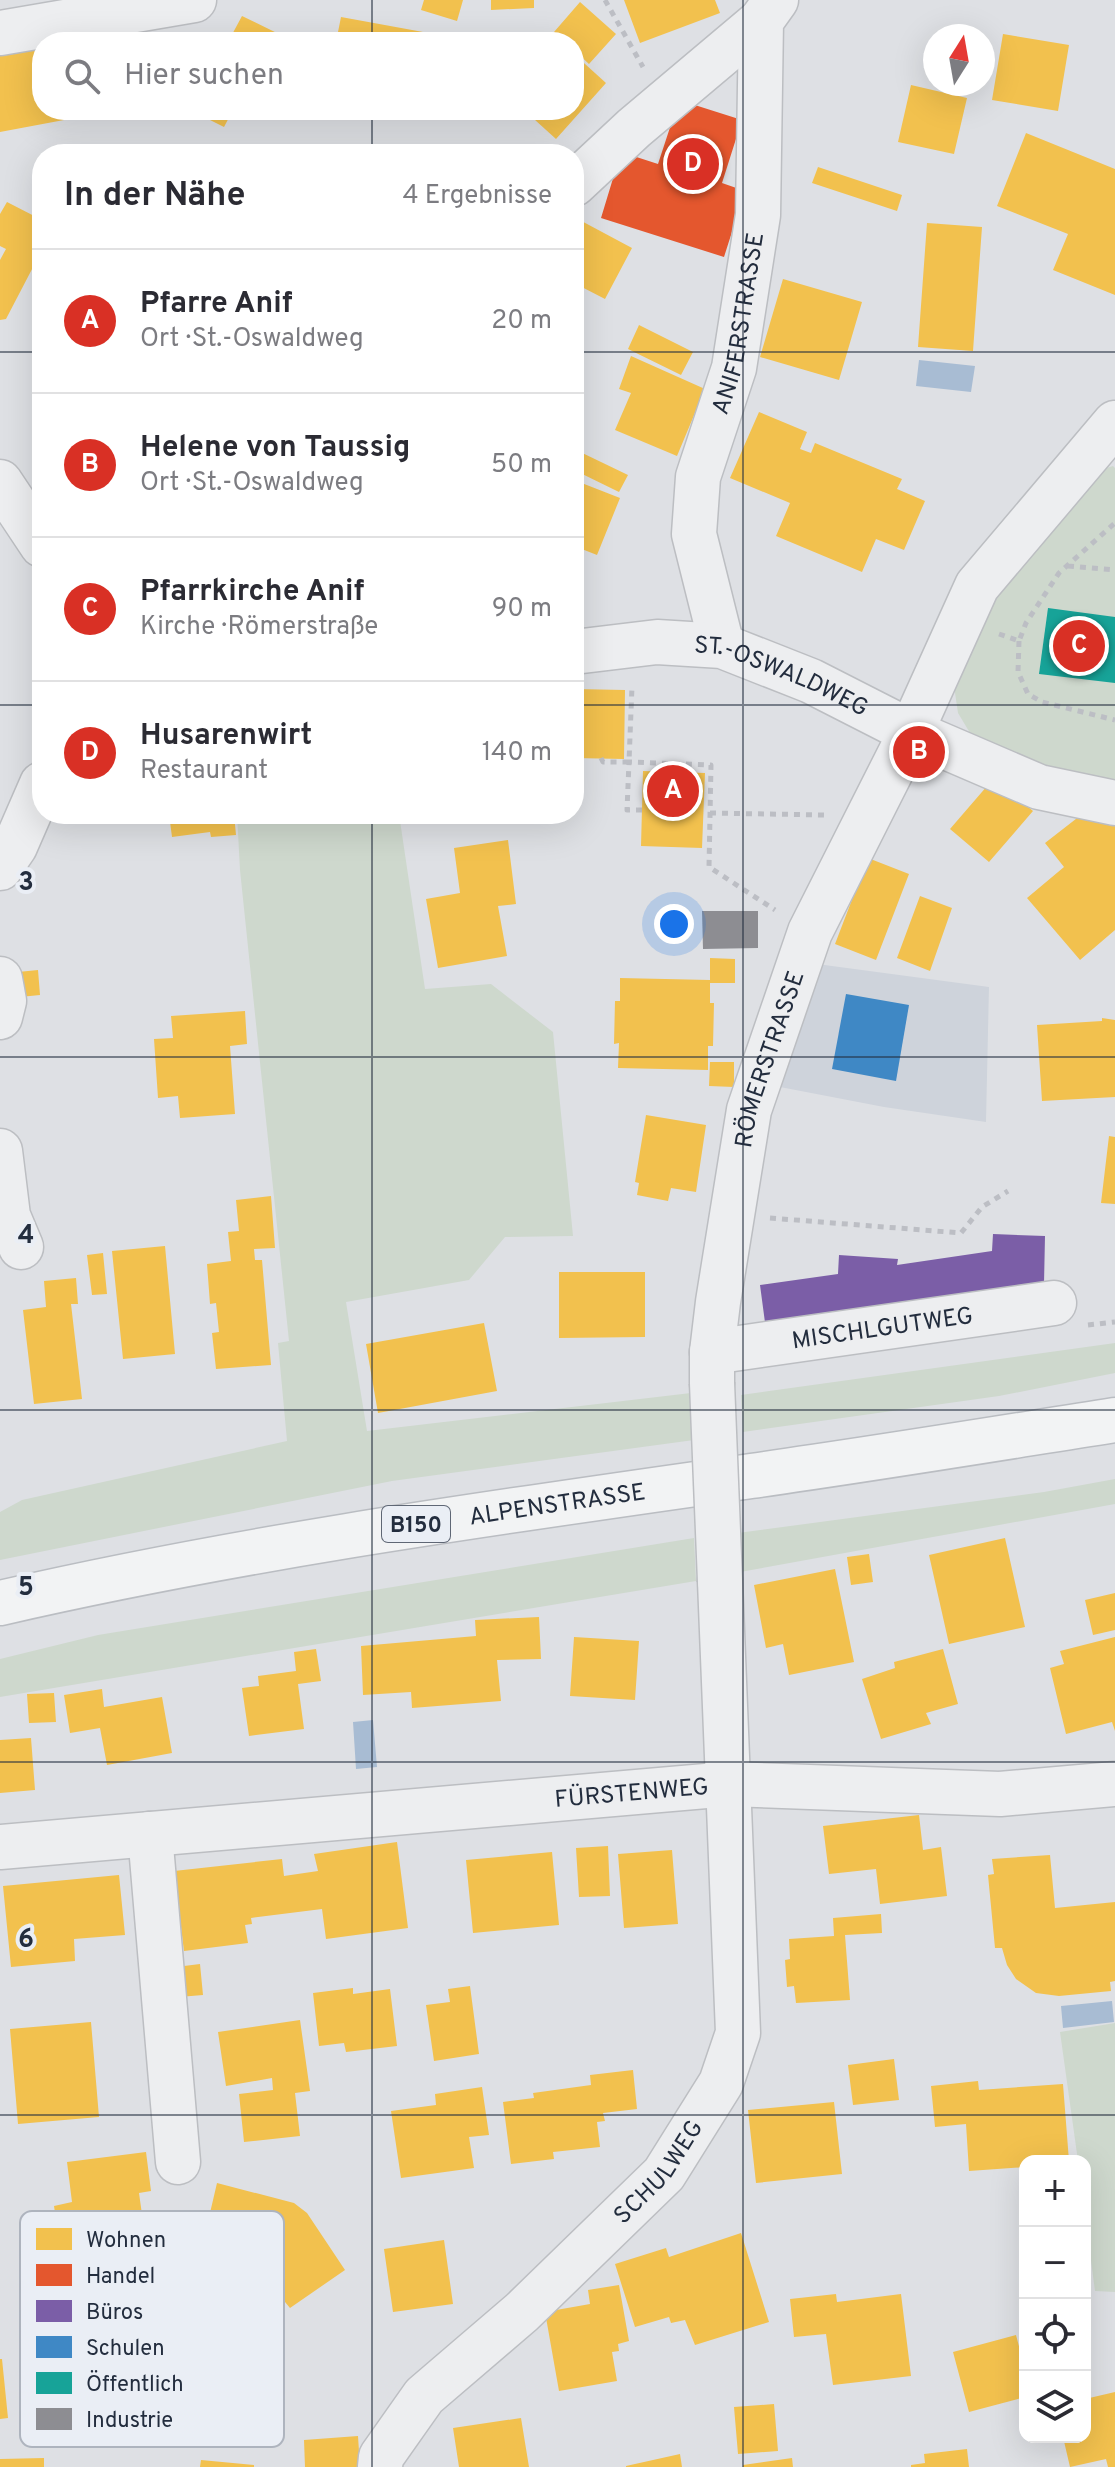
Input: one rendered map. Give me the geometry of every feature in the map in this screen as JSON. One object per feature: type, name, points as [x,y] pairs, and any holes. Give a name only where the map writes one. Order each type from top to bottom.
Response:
[{"type":"main road","name":"ALPENSTRASSE","points":[[0,1603],[116,1577],[304,1542],[1115,1420]]},
{"type":"street","points":[[0,33],[194,0]]},
{"type":"street","points":[[584,175],[769,10]]},
{"type":"street","name":"ANIFERSTRASSE","points":[[722,646],[694,534],[698,477],[734,368],[758,215],[769,10]]},
{"type":"street","name":"RÖMERSTRASSE","points":[[729,1784],[712,1368],[749,1110],[810,932],[911,732],[977,586],[1115,423]]},
{"type":"street","points":[[0,482],[32,530]]},
{"type":"street","name":"ST.-OSWALDWEG","points":[[584,651],[657,642],[722,646],[811,681],[911,732],[1039,787],[1115,803]]},
{"type":"street","points":[[0,868],[15,846],[32,807]]},
{"type":"street","points":[[0,979],[4,1001],[0,1017]]},
{"type":"street","points":[[0,1151],[8,1216],[21,1247]]},
{"type":"street","name":"MISCHLGUTWEG","points":[[712,1368],[1054,1303]]},
{"type":"street","name":"FÜRSTENWEG","points":[[0,1847],[729,1784],[1000,1794],[1115,1784]]},
{"type":"street","name":"SCHULWEG","points":[[380,2467],[381,2457],[424,2396],[522,2312],[664,2174],[721,2083],[738,2033],[729,1784]]},
{"type":"street","points":[[150,1834],[178,2162]]},
{"type":"path","points":[[605,0],[664,103]]},
{"type":"path","points":[[1115,523],[1059,573],[1026,623],[1019,641],[1018,672],[1028,694],[1042,702],[1115,720]]},
{"type":"path","points":[[1067,566],[1115,570]]},
{"type":"path","points":[[962,621],[1019,641]]},
{"type":"path","points":[[633,645],[627,810],[642,810]]},
{"type":"path","points":[[601,758],[603,762],[711,765],[709,867],[810,932]]},
{"type":"path","points":[[710,813],[846,815],[864,824]]},
{"type":"path","points":[[732,1215],[961,1233],[982,1207],[1008,1191]]},
{"type":"shaded area","points":[[1113,466],[1115,790],[1046,778],[973,738],[958,713],[954,686],[987,605],[1087,474]]},
{"type":"shaded area","points":[[238,824],[400,824],[425,989],[491,984],[553,1032],[573,1236],[505,1237],[469,1280],[346,1302],[367,1431],[691,1393],[694,1440],[392,1481],[0,1560],[0,1512],[22,1500],[287,1441],[278,1343],[289,1341]]},
{"type":"shaded area","points":[[817,964],[989,987],[986,1122],[780,1087]]},
{"type":"shaded area","points":[[1115,1343],[1115,1373],[999,1396],[743,1432],[741,1395]]},
{"type":"shaded area","points":[[1115,1479],[1115,1504],[740,1572],[738,1533],[1044,1492]]},
{"type":"shaded area","points":[[694,1538],[696,1581],[0,1697],[0,1659],[98,1635]]},
{"type":"shaded area","points":[[1115,2023],[1115,2292],[1095,2291],[1091,2261],[1091,2155],[1077,2155],[1060,2032]]},
{"type":"water","points":[[919,360],[975,366],[971,392],[916,386]]},
{"type":"water","points":[[373,1720],[377,1767],[356,1769],[353,1722]]},
{"type":"water","points":[[1112,2001],[1114,2022],[1063,2028],[1061,2006]]},
{"type":"building: Wohnen","points":[[424,0],[463,0],[457,21],[421,10]]},
{"type":"building: Wohnen","points":[[491,0],[534,0],[534,8],[491,10]]},
{"type":"building: Wohnen","points":[[624,0],[715,0],[720,13],[640,43]]},
{"type":"building: Wohnen","points":[[580,2],[616,34],[589,64],[584,59],[584,32],[554,32]]},
{"type":"building: Wohnen","points":[[242,16],[275,32],[233,32]]},
{"type":"building: Wohnen","points":[[341,17],[423,32],[338,32]]},
{"type":"building: Wohnen","points":[[1003,34],[1069,45],[1058,111],[992,100]]},
{"type":"building: Wohnen","points":[[32,50],[32,120],[64,120],[0,132],[0,56]]},
{"type":"building: Wohnen","points":[[584,63],[606,83],[584,108]]},
{"type":"building: Wohnen","points":[[911,85],[923,88],[923,96],[967,98],[954,154],[898,142]]},
{"type":"building: Wohnen","points":[[210,120],[228,120],[224,127]]},
{"type":"building: Wohnen","points":[[535,120],[573,120],[556,139]]},
{"type":"building: Wohnen","points":[[1026,133],[1115,169],[1115,295],[1053,270],[1068,234],[997,206]]},
{"type":"building: Wohnen","points":[[818,167],[902,195],[897,211],[812,183]]},
{"type":"building: Wohnen","points":[[7,202],[32,215],[32,269],[6,319],[0,320],[0,260],[6,249],[0,246],[0,214]]},
{"type":"building: Wohnen","points":[[584,222],[632,248],[605,299],[584,288]]},
{"type":"building: Wohnen","points":[[927,223],[982,227],[973,351],[918,347]]},
{"type":"building: Wohnen","points":[[783,279],[862,302],[839,380],[760,357]]},
{"type":"building: Wohnen","points":[[639,325],[693,352],[681,375],[628,349]]},
{"type":"building: Wohnen","points":[[631,356],[705,389],[677,456],[615,430],[631,393],[619,389]]},
{"type":"building: Wohnen","points":[[759,412],[807,432],[800,449],[811,453],[815,443],[902,479],[897,489],[925,501],[904,550],[876,539],[862,572],[776,536],[790,503],[730,478]]},
{"type":"building: Wohnen","points":[[584,454],[628,475],[619,492],[584,475]]},
{"type":"building: Wohnen","points":[[584,484],[620,498],[597,555],[584,550]]},
{"type":"building: Wohnen","points":[[584,689],[625,690],[624,759],[584,758]]},
{"type":"building: Wohnen","points":[[643,771],[705,773],[702,848],[641,846]]},
{"type":"building: Wohnen","points":[[994,778],[1033,811],[989,862],[950,829]]},
{"type":"building: Wohnen","points":[[1099,801],[1115,820],[1115,930],[1080,960],[1027,898],[1064,867],[1045,843]]},
{"type":"building: Wohnen","points":[[170,824],[235,824],[236,835],[211,837],[210,832],[172,837]]},
{"type":"building: Wohnen","points":[[508,840],[516,904],[498,906],[507,956],[438,968],[426,899],[460,893],[454,848]]},
{"type":"building: Wohnen","points":[[868,858],[909,874],[876,960],[835,944]]},
{"type":"building: Wohnen","points":[[920,896],[952,908],[930,971],[897,958]]},
{"type":"building: Wohnen","points":[[710,958],[735,959],[735,983],[710,983],[710,1003],[714,1003],[713,1046],[708,1046],[708,1070],[618,1068],[619,1043],[614,1044],[615,1001],[620,1001],[620,978],[710,980]]},
{"type":"building: Wohnen","points":[[38,970],[40,995],[20,997],[18,972]]},
{"type":"building: Wohnen","points":[[245,1011],[247,1044],[230,1046],[235,1114],[180,1118],[178,1096],[158,1098],[154,1039],[173,1038],[171,1016]]},
{"type":"building: Wohnen","points":[[1102,1018],[1115,1020],[1115,1097],[1042,1101],[1037,1025],[1102,1021]]},
{"type":"building: Wohnen","points":[[710,1062],[734,1062],[734,1087],[709,1086]]},
{"type":"building: Wohnen","points":[[646,1115],[706,1125],[696,1192],[671,1188],[668,1201],[637,1195],[639,1183],[635,1182]]},
{"type":"building: Wohnen","points":[[1109,1136],[1115,1137],[1115,1204],[1101,1203]]},
{"type":"building: Wohnen","points":[[271,1196],[275,1248],[254,1249],[255,1260],[262,1260],[271,1365],[216,1369],[212,1333],[219,1332],[216,1303],[210,1304],[207,1264],[231,1261],[228,1232],[239,1231],[236,1200]]},
{"type":"building: Wohnen","points":[[165,1246],[175,1354],[123,1359],[112,1251]]},
{"type":"building: Wohnen","points":[[103,1253],[107,1294],[92,1295],[87,1255]]},
{"type":"building: Wohnen","points":[[559,1272],[645,1272],[645,1337],[559,1338]]},
{"type":"building: Wohnen","points":[[76,1278],[78,1304],[71,1304],[82,1399],[34,1404],[23,1310],[46,1307],[44,1281]]},
{"type":"building: Wohnen","points":[[484,1323],[497,1391],[378,1413],[366,1344]]},
{"type":"building: Wohnen","points":[[1005,1538],[1025,1627],[949,1644],[929,1555]]},
{"type":"building: Wohnen","points":[[869,1554],[873,1582],[851,1585],[847,1557]]},
{"type":"building: Wohnen","points":[[835,1569],[854,1662],[789,1675],[783,1644],[766,1648],[754,1585]]},
{"type":"building: Wohnen","points":[[1115,1593],[1115,1630],[1093,1635],[1085,1600]]},
{"type":"building: Wohnen","points":[[539,1617],[541,1659],[497,1660],[501,1701],[412,1708],[411,1692],[363,1695],[361,1646],[476,1636],[475,1620]]},
{"type":"building: Wohnen","points":[[574,1637],[639,1641],[635,1700],[570,1696]]},
{"type":"building: Wohnen","points":[[1115,1637],[1115,1731],[1112,1722],[1066,1734],[1050,1668],[1064,1664],[1060,1651]]},
{"type":"building: Wohnen","points":[[316,1649],[321,1681],[298,1684],[304,1729],[249,1736],[242,1688],[259,1686],[258,1676],[296,1671],[294,1652]]},
{"type":"building: Wohnen","points":[[943,1649],[958,1704],[926,1713],[931,1724],[881,1739],[862,1679],[895,1668],[894,1662]]},
{"type":"building: Wohnen","points":[[102,1689],[104,1707],[162,1697],[172,1753],[107,1765],[100,1728],[70,1733],[64,1695]]},
{"type":"building: Wohnen","points":[[54,1693],[56,1722],[29,1723],[27,1694]]},
{"type":"building: Wohnen","points":[[31,1738],[35,1790],[0,1793],[0,1740]]},
{"type":"building: Wohnen","points":[[919,1815],[923,1850],[941,1847],[947,1896],[880,1904],[876,1869],[829,1874],[823,1826]]},
{"type":"building: Wohnen","points":[[397,1842],[408,1928],[326,1939],[322,1909],[251,1918],[252,1924],[245,1925],[248,1943],[184,1951],[174,1871],[282,1859],[284,1876],[318,1871],[314,1854]]},
{"type":"building: Wohnen","points":[[608,1846],[610,1896],[579,1897],[576,1848]]},
{"type":"building: Wohnen","points":[[672,1850],[678,1924],[624,1928],[618,1854]]},
{"type":"building: Wohnen","points":[[552,1852],[559,1925],[473,1933],[466,1860]]},
{"type":"building: Wohnen","points":[[1050,1855],[1055,1908],[1115,1902],[1115,1981],[1110,1982],[1111,1991],[1059,1996],[1036,1993],[1016,1979],[1007,1965],[1002,1948],[995,1948],[988,1875],[994,1874],[992,1859]]},
{"type":"building: Wohnen","points":[[119,1875],[125,1935],[74,1939],[75,1961],[11,1967],[3,1886]]},
{"type":"building: Wohnen","points":[[881,1914],[882,1933],[845,1935],[850,2000],[796,2003],[794,1986],[787,1987],[785,1960],[790,1959],[789,1939],[834,1936],[833,1918]]},
{"type":"building: Wohnen","points":[[200,1964],[203,1995],[179,1997],[176,1967]]},
{"type":"building: Wohnen","points":[[470,1986],[479,2054],[434,2061],[426,2005],[450,2002],[448,1989]]},
{"type":"building: Wohnen","points":[[353,1988],[353,1994],[390,1989],[397,2046],[346,2052],[344,2043],[319,2046],[313,1993]]},
{"type":"building: Wohnen","points":[[300,2020],[310,2091],[295,2093],[300,2136],[244,2142],[239,2094],[273,2090],[272,2078],[226,2086],[218,2032]]},
{"type":"building: Wohnen","points":[[91,2022],[99,2117],[18,2124],[10,2029]]},
{"type":"building: Wohnen","points":[[894,2059],[899,2100],[853,2105],[848,2065]]},
{"type":"building: Wohnen","points":[[633,2070],[637,2109],[603,2113],[605,2121],[597,2122],[600,2147],[553,2152],[554,2159],[511,2164],[503,2102],[534,2098],[533,2093],[591,2085],[590,2075]]},
{"type":"building: Wohnen","points":[[978,2081],[979,2090],[1063,2084],[1069,2155],[1019,2155],[1019,2167],[969,2171],[966,2124],[935,2127],[931,2086]]},
{"type":"building: Wohnen","points":[[482,2087],[489,2135],[469,2137],[474,2168],[401,2178],[391,2111],[436,2105],[435,2094]]},
{"type":"building: Wohnen","points":[[834,2102],[842,2174],[756,2183],[748,2110]]},
{"type":"building: Wohnen","points":[[146,2152],[151,2191],[139,2193],[142,2211],[55,2211],[54,2206],[72,2202],[67,2162]]},
{"type":"building: Wohnen","points":[[217,2183],[294,2203],[307,2213],[345,2270],[290,2308],[284,2301],[284,2211],[210,2211]]},
{"type":"building: Wohnen","points":[[741,2233],[769,2322],[695,2345],[685,2320],[671,2323],[669,2317],[635,2327],[615,2264],[666,2248],[669,2257]]},
{"type":"building: Wohnen","points":[[444,2240],[453,2304],[393,2312],[384,2249]]},
{"type":"building: Wohnen","points":[[619,2285],[629,2341],[618,2344],[619,2351],[612,2352],[617,2381],[559,2391],[545,2312],[590,2304],[588,2290]]},
{"type":"building: Wohnen","points":[[836,2294],[837,2302],[901,2294],[911,2376],[833,2385],[826,2334],[794,2337],[790,2299]]},
{"type":"building: Wohnen","points":[[1016,2335],[1019,2346],[1019,2399],[969,2412],[953,2352]]},
{"type":"building: Wohnen","points":[[0,2359],[8,2418],[0,2419]]},
{"type":"building: Wohnen","points":[[1115,2392],[1115,2467],[1108,2467],[1106,2459],[1070,2467],[1064,2443],[1091,2443],[1091,2398]]},
{"type":"building: Wohnen","points":[[774,2404],[778,2451],[738,2454],[734,2407]]},
{"type":"building: Wohnen","points":[[521,2418],[529,2467],[459,2467],[453,2428]]},
{"type":"building: Wohnen","points":[[358,2436],[360,2467],[305,2467],[304,2440]]},
{"type":"building: Wohnen","points":[[967,2449],[969,2467],[911,2467],[925,2463],[924,2454]]},
{"type":"building: Wohnen","points":[[680,2454],[682,2467],[626,2467],[626,2466]]},
{"type":"building: Wohnen","points":[[44,2458],[44,2467],[0,2467],[0,2459]]},
{"type":"building: Wohnen","points":[[792,2458],[793,2467],[743,2467],[743,2465]]},
{"type":"building: Wohnen","points":[[201,2460],[254,2465],[254,2467],[200,2467]]},
{"type":"building: Handel","points":[[679,100],[742,120],[722,183],[745,191],[724,257],[601,218],[621,152],[658,164]]},
{"type":"building: Büros","points":[[993,1234],[1045,1236],[1044,1284],[766,1330],[760,1285],[838,1274],[839,1255],[898,1259],[897,1265],[992,1251]]},
{"type":"building: Schulen","points":[[846,994],[909,1005],[896,1081],[832,1069]]},
{"type":"building: Öffentlich","points":[[1048,608],[1115,617],[1115,683],[1039,674]]},
{"type":"building: Industrie","points":[[702,911],[758,911],[758,948],[703,949]]},
{"type":"place","name":"Husarenwirt","points":[[693,164]]},
{"type":"place","name":"Pfarrkirche Anif","points":[[1079,646]]},
{"type":"place","name":"Helene von Taussig","points":[[919,752]]},
{"type":"place","name":"Pfarre Anif","points":[[673,791]]}]
